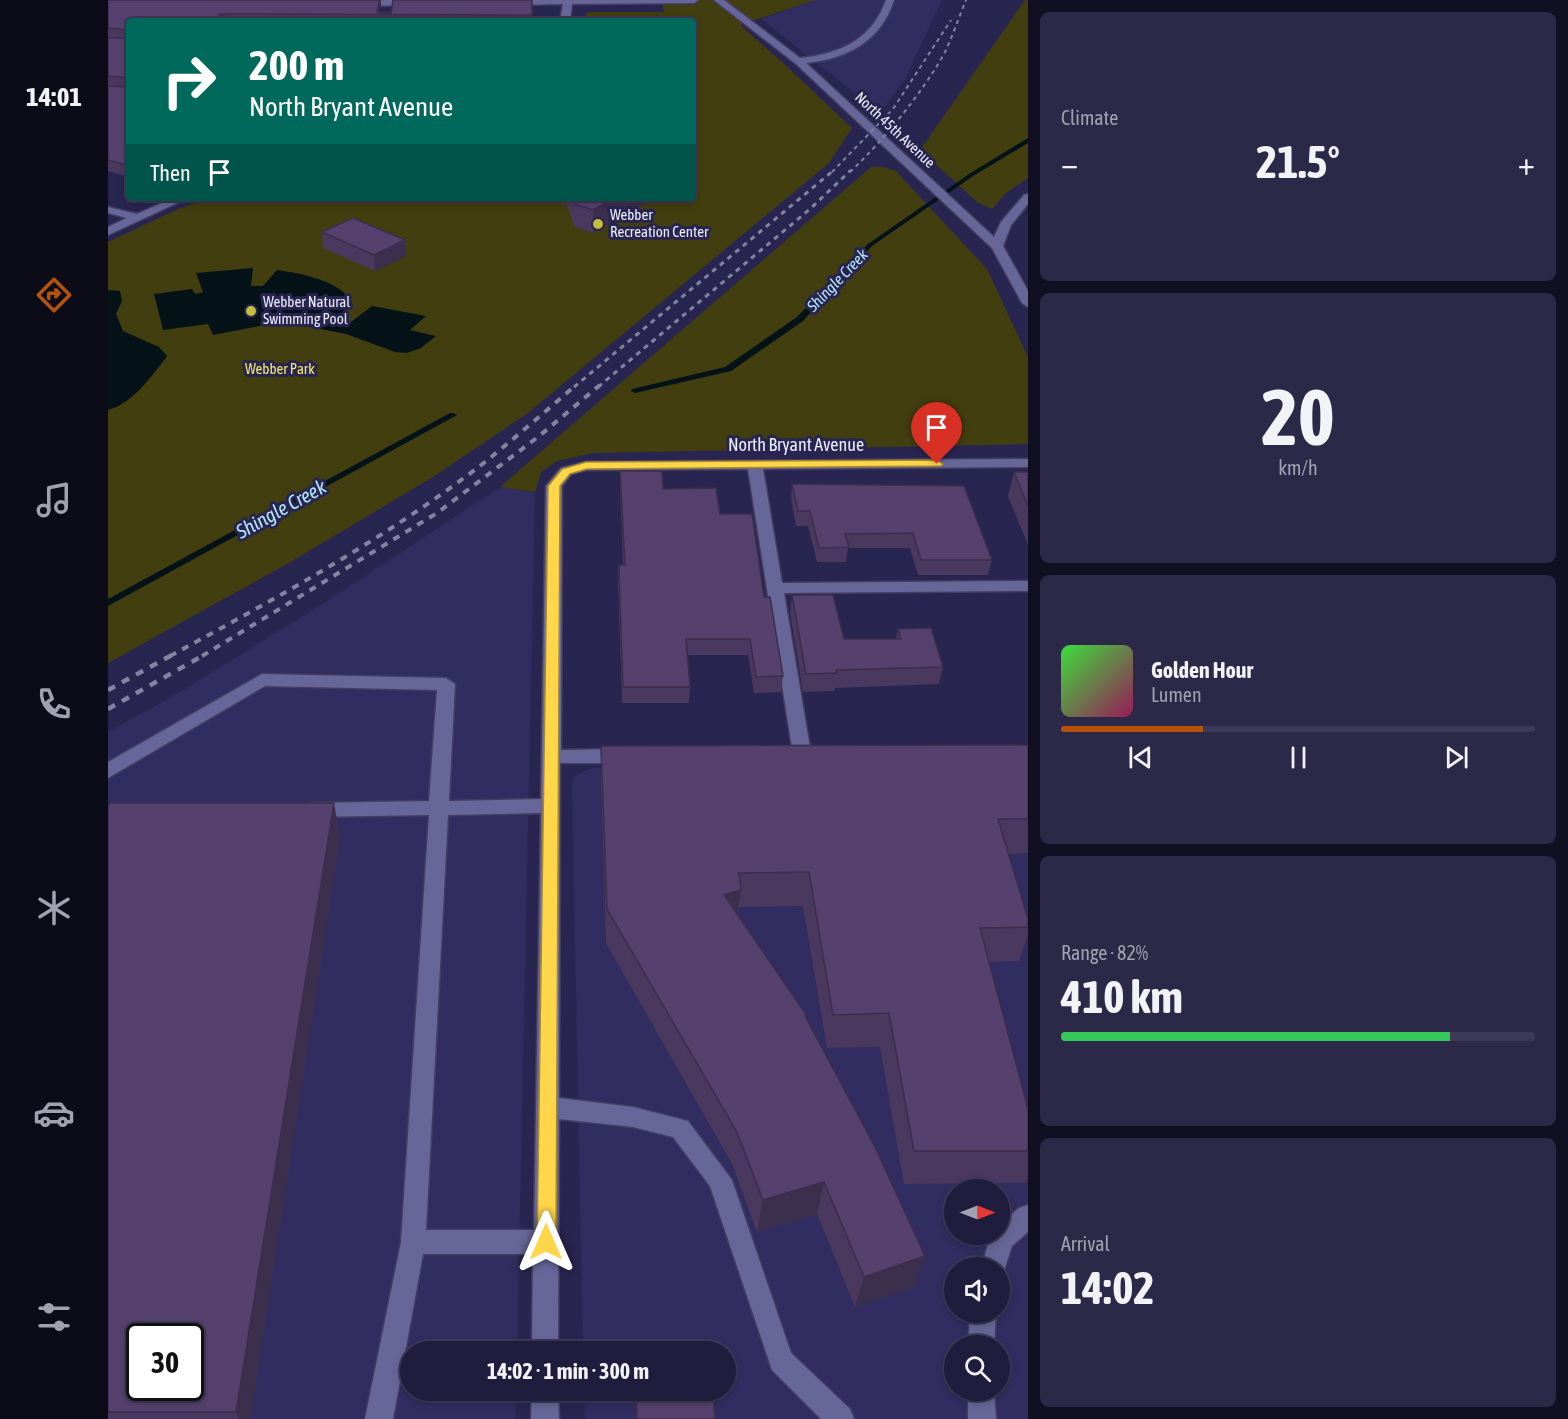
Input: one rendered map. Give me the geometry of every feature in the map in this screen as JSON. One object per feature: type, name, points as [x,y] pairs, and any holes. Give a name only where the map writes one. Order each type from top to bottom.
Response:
[{"type":"street","points":[[496,2],[694,0]]},
{"type":"street","name":"North 45th Avenue","points":[[718,0],[798,61],[906,164],[997,246],[1028,303]]},
{"type":"street","points":[[798,61],[833,56],[856,44],[879,26],[887,12],[890,0]]},
{"type":"street","points":[[566,18],[568,1]]},
{"type":"street","points":[[387,14],[389,2]]},
{"type":"street","points":[[342,3],[429,2]]},
{"type":"street","points":[[997,246],[1005,224],[1026,200]]},
{"type":"street","points":[[108,231],[175,201]]},
{"type":"street","points":[[108,210],[137,217]]},
{"type":"street","points":[[1013,273],[1028,273]]},
{"type":"street","name":"North Bryant Avenue","points":[[550,757],[554,486],[566,471],[586,466],[1028,463]]},
{"type":"street","points":[[755,465],[802,754]]},
{"type":"street","points":[[776,588],[1028,586]]},
{"type":"street","points":[[108,771],[262,680],[446,684],[413,1242],[379,1419]]},
{"type":"street","points":[[779,754],[826,753]]},
{"type":"street","points":[[545,1341],[550,757],[641,756]]},
{"type":"street","points":[[297,810],[550,806]]},
{"type":"street","points":[[547,1107],[633,1117],[680,1128],[720,1180],[781,1361],[840,1419]]},
{"type":"street","points":[[996,1257],[1001,1239],[1028,1216]]},
{"type":"street","points":[[413,1242],[546,1242]]},
{"type":"street","points":[[545,1401],[545,1419]]},
{"type":"street","points":[[981,1401],[982,1419]]},
{"type":"shaded area","points":[[815,0],[942,0],[905,79],[880,113],[761,19]]},
{"type":"shaded area","name":"Webber Natural Swimming Pool","points":[[253,268],[251,286],[263,286],[277,270],[297,273],[340,289],[352,304],[337,318],[351,322],[372,306],[426,316],[410,330],[436,336],[421,348],[407,353],[395,352],[346,334],[295,324],[270,324],[213,335],[208,324],[163,330],[154,294],[192,289],[195,294],[203,292],[196,273]]},
{"type":"shaded area","points":[[108,290],[120,291],[122,301],[116,314],[123,331],[159,347],[167,356],[134,395],[117,407],[108,410]]},
{"type":"shaded area","points":[[500,487],[535,492],[517,1341],[400,1341],[400,1401],[516,1401],[515,1419],[108,1419],[108,732],[180,692],[329,600]]},
{"type":"shaded area","points":[[1028,762],[1028,1419],[585,1419],[584,1401],[736,1401],[736,1341],[583,1341],[572,787],[574,776],[592,768]]},
{"type":"green space","name":"Webber Park","points":[[661,0],[815,0],[740,25],[852,128],[829,163],[528,413],[433,477],[289,563],[108,663],[108,242],[178,209],[201,201],[696,201],[696,18],[584,18],[588,12],[664,12]]},
{"type":"green space","points":[[1025,0],[1028,0],[1028,178],[1006,193],[992,209],[977,202],[920,150]]},
{"type":"green space","points":[[871,167],[883,167],[896,171],[987,269],[1028,357],[1028,444],[593,453],[557,461],[541,472],[535,492],[500,487]]},
{"type":"building","points":[[108,0],[380,0],[377,11],[391,13],[393,0],[532,0],[532,15],[218,14],[230,18],[126,18],[126,30],[108,28]]},
{"type":"building","points":[[108,38],[126,38],[126,78],[108,76]]},
{"type":"building","points":[[108,86],[126,87],[126,165],[108,160]]},
{"type":"building","points":[[574,201],[610,201],[593,210],[575,204]]},
{"type":"building","points":[[353,218],[405,240],[374,255],[322,232]]},
{"type":"building","points":[[620,471],[662,471],[663,489],[716,488],[720,514],[752,514],[764,597],[770,597],[783,676],[756,677],[750,639],[686,639],[690,687],[623,687],[619,565],[625,565]]},
{"type":"building","points":[[1014,472],[1028,472],[1028,506]]},
{"type":"building","points":[[792,484],[964,486],[992,560],[921,560],[913,533],[845,534],[849,547],[819,548],[810,511],[798,511]]},
{"type":"building","points":[[792,595],[833,595],[844,639],[901,639],[898,629],[931,628],[943,667],[836,670],[837,673],[806,674]]},
{"type":"building","points":[[1028,745],[1028,819],[998,819],[1028,919],[1028,927],[980,928],[1028,1109],[1028,1151],[914,1151],[889,1013],[833,1015],[809,872],[739,873],[741,890],[724,895],[807,1016],[805,1016],[875,1147],[925,1256],[864,1277],[824,1182],[763,1200],[737,1132],[607,909],[601,746]]},
{"type":"building","points":[[110,803],[334,803],[236,1412],[108,1412],[108,807]]},
{"type":"building","points":[[636,1401],[714,1401],[715,1419],[637,1419]]},
{"type":"waterway","name":"Shingle Creek","points":[[635,391],[728,369],[800,319],[870,245],[971,175],[1028,140]]},
{"type":"waterway","name":"Shingle Creek","points":[[108,603],[453,415]]},
{"type":"railway","points":[[850,172],[889,131],[926,83],[945,52],[966,0]]},
{"type":"railway","points":[[834,170],[893,109],[951,20]]},
{"type":"railway","points":[[574,387],[834,170]]},
{"type":"railway","points":[[598,387],[810,209],[851,170]]},
{"type":"railway","points":[[170,656],[291,589],[410,516],[485,462],[576,385]]},
{"type":"railway","points":[[202,656],[437,513],[538,437],[600,385]]},
{"type":"railway","points":[[108,690],[172,655]]},
{"type":"railway","points":[[108,709],[204,655]]},
{"type":"place","name":"Webber Recreation Center","points":[[598,224]]},
{"type":"place","name":"Webber Natural Swimming Pool","points":[[251,311]]},
{"type":"route","points":[[546,1242],[554,486],[566,471],[586,466],[937,464]]}]
